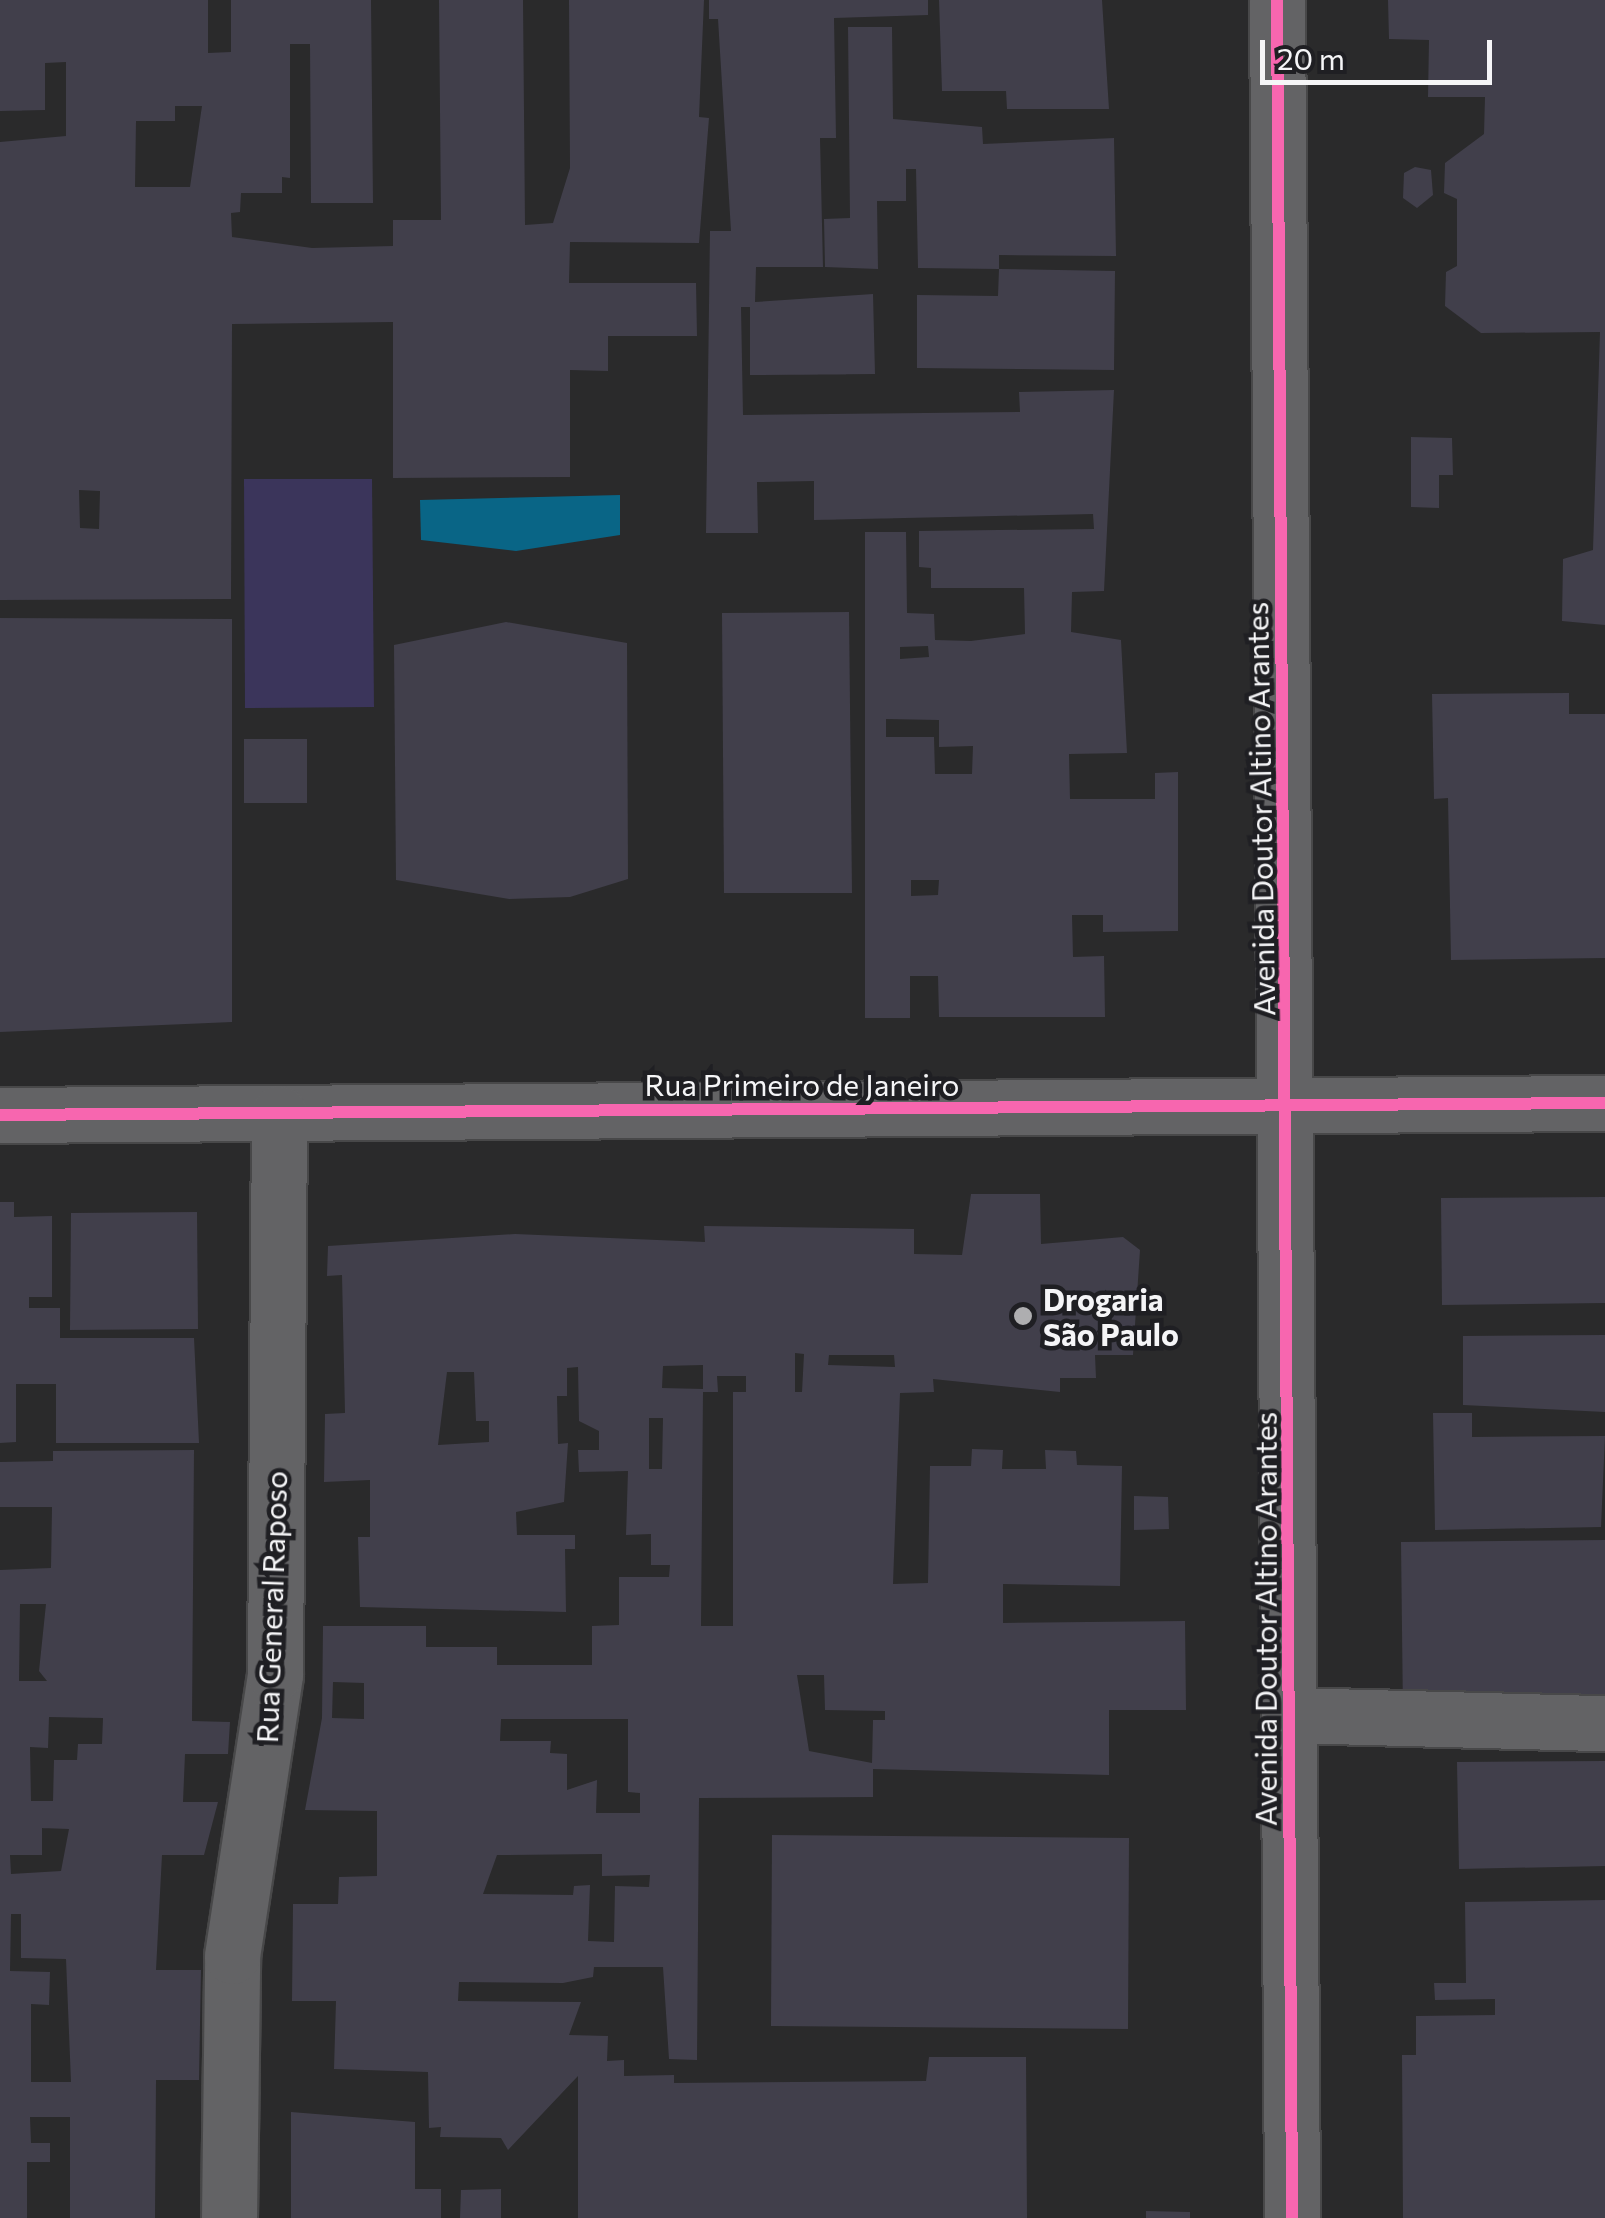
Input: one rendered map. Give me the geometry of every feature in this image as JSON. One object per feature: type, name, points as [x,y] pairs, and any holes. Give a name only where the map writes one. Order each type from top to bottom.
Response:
[{"type":"street","name":"Avenida Doutor Altino Arantes","points":[[1277,0],[1289,1105],[1292,2218]]},
{"type":"street","name":"Rua Primeiro de Janeiro","points":[[0,1115],[1605,1104]]},
{"type":"street","name":"Rua General Raposo","points":[[229,2218],[232,1956],[275,1674],[279,1113]]},
{"type":"street","points":[[1291,1716],[1605,1723]]},
{"type":"shaded area","points":[[244,479],[372,479],[374,707],[245,708]]},
{"type":"water","points":[[620,495],[620,535],[516,551],[421,540],[420,500]]},
{"type":"building","points":[[0,0],[208,0],[208,53],[231,52],[231,0],[371,0],[373,203],[311,203],[310,44],[290,44],[290,178],[282,177],[282,193],[241,193],[240,212],[231,213],[232,237],[312,248],[393,246],[393,220],[441,220],[439,0],[523,0],[525,225],[553,223],[570,168],[569,0],[704,0],[699,117],[709,118],[699,243],[570,242],[569,283],[696,283],[697,336],[608,336],[608,371],[570,370],[570,477],[393,478],[393,322],[232,324],[231,599],[0,600],[0,142],[66,136],[66,62],[45,63],[45,110],[0,111]],"holes":[[[175,106],[202,106],[190,187],[135,187],[136,121],[175,121]],[[79,490],[100,491],[99,529],[80,528]]]},
{"type":"building","points":[[709,0],[928,0],[928,15],[834,18],[836,138],[820,138],[823,267],[756,267],[755,302],[873,294],[875,374],[750,375],[750,307],[741,307],[743,415],[1020,412],[1019,392],[1114,390],[1104,591],[1072,592],[1071,632],[1121,640],[1127,753],[1069,754],[1070,799],[1155,799],[1155,773],[1178,772],[1178,931],[1103,932],[1103,915],[1072,915],[1073,957],[1104,956],[1105,1017],[939,1017],[938,976],[910,976],[910,1018],[865,1018],[865,532],[906,532],[907,613],[934,614],[935,640],[971,641],[1025,634],[1024,588],[931,588],[931,568],[919,567],[919,531],[1094,529],[1093,514],[814,520],[814,481],[757,482],[758,533],[706,533],[710,231],[731,231],[718,19],[709,19]],"holes":[[[928,646],[929,657],[900,659],[900,647]],[[886,719],[939,720],[939,747],[973,746],[972,774],[935,774],[934,737],[886,737]],[[911,880],[939,880],[938,895],[911,896]]]},
{"type":"building","points":[[939,0],[1102,0],[1109,109],[1007,109],[1006,91],[942,91]]},
{"type":"building","points":[[1388,0],[1605,0],[1605,625],[1562,621],[1563,559],[1593,550],[1600,332],[1481,333],[1445,306],[1446,272],[1457,266],[1457,199],[1444,193],[1445,163],[1484,134],[1485,97],[1428,97],[1429,40],[1389,39]]},
{"type":"building","points":[[848,27],[892,27],[893,119],[982,127],[983,144],[1114,138],[1116,256],[999,255],[999,269],[918,268],[916,169],[906,169],[906,201],[877,201],[878,269],[825,267],[824,219],[850,218]]},
{"type":"building","points":[[1415,167],[1431,170],[1433,195],[1417,208],[1403,198],[1404,173]]},
{"type":"building","points":[[999,269],[1115,271],[1114,370],[917,368],[917,295],[998,296]]},
{"type":"building","points":[[1411,437],[1452,438],[1453,475],[1439,475],[1439,508],[1411,507]]},
{"type":"building","points":[[849,612],[852,893],[724,893],[722,613]]},
{"type":"building","points":[[0,618],[232,619],[232,1022],[0,1032]]},
{"type":"building","points":[[506,622],[627,643],[628,879],[570,897],[509,899],[396,880],[394,645]]},
{"type":"building","points":[[1569,693],[1569,714],[1605,714],[1605,958],[1451,960],[1448,798],[1434,799],[1432,694]]},
{"type":"building","points":[[244,739],[307,739],[307,803],[244,803]]},
{"type":"building","points":[[971,1194],[1040,1194],[1041,1244],[1123,1237],[1140,1250],[1133,1355],[1095,1355],[1096,1378],[1060,1378],[1060,1392],[933,1379],[934,1392],[900,1393],[893,1584],[928,1583],[930,1466],[971,1466],[972,1449],[1003,1450],[1002,1469],[1046,1469],[1045,1450],[1076,1451],[1077,1465],[1122,1466],[1120,1586],[1003,1584],[1003,1623],[1185,1621],[1186,1710],[1109,1710],[1109,1775],[873,1769],[873,1797],[699,1798],[697,2060],[669,2059],[663,1967],[594,1967],[593,1977],[563,1983],[459,1982],[458,2001],[581,2002],[569,2035],[608,2036],[607,2061],[624,2060],[624,2076],[674,2075],[674,2083],[926,2081],[929,2057],[1026,2057],[1027,2218],[578,2218],[578,2076],[508,2150],[501,2138],[440,2137],[441,2127],[429,2128],[428,2072],[334,2069],[336,2001],[292,2001],[293,1904],[338,1904],[339,1877],[377,1876],[377,1811],[305,1810],[322,1718],[323,1626],[426,1626],[426,1647],[497,1647],[497,1665],[592,1665],[592,1626],[619,1625],[619,1577],[669,1577],[670,1565],[651,1565],[651,1534],[626,1535],[628,1471],[579,1472],[578,1450],[599,1450],[599,1431],[579,1421],[578,1367],[567,1368],[567,1396],[557,1396],[558,1444],[568,1443],[564,1502],[516,1512],[517,1535],[575,1535],[575,1549],[565,1549],[566,1612],[360,1607],[358,1537],[370,1537],[370,1480],[324,1482],[325,1414],[345,1413],[342,1275],[327,1276],[328,1246],[515,1234],[705,1242],[704,1226],[914,1229],[914,1254],[962,1255]],"holes":[[[795,1353],[804,1354],[802,1392],[795,1392]],[[829,1355],[894,1355],[895,1367],[828,1365]],[[703,1365],[703,1389],[662,1388],[663,1366]],[[447,1372],[474,1372],[476,1421],[489,1421],[489,1442],[438,1445]],[[717,1376],[746,1376],[746,1392],[733,1392],[733,1626],[701,1626],[703,1392],[718,1392]],[[649,1418],[663,1418],[662,1469],[649,1469]],[[797,1675],[824,1675],[825,1710],[885,1711],[885,1720],[873,1720],[872,1763],[809,1751]],[[333,1682],[364,1683],[364,1719],[332,1718]],[[501,1719],[628,1719],[628,1792],[640,1793],[640,1813],[596,1813],[597,1780],[567,1790],[567,1754],[550,1753],[551,1741],[500,1741]],[[602,1854],[602,1876],[650,1875],[649,1887],[615,1886],[614,1942],[588,1941],[590,1885],[574,1886],[573,1895],[483,1894],[497,1855]]]},
{"type":"building","points":[[1605,1197],[1605,1303],[1442,1305],[1441,1198]]},
{"type":"building","points":[[0,1202],[14,1202],[14,1217],[52,1216],[52,1297],[29,1297],[29,1308],[60,1308],[60,1338],[194,1338],[199,1443],[56,1443],[56,1384],[16,1384],[16,1442],[0,1443]]},
{"type":"building","points":[[197,1212],[198,1329],[70,1330],[71,1213]]},
{"type":"building","points":[[1605,1335],[1605,1412],[1463,1405],[1463,1336]]},
{"type":"building","points":[[1433,1413],[1472,1413],[1472,1437],[1605,1436],[1601,1527],[1435,1530]]},
{"type":"building","points":[[194,1450],[192,1721],[230,1722],[228,1754],[185,1754],[183,1802],[218,1802],[204,1855],[162,1855],[156,1970],[201,1970],[199,2080],[156,2080],[155,2218],[70,2218],[70,2117],[30,2117],[31,2143],[50,2143],[50,2162],[27,2162],[27,2218],[0,2218],[0,1570],[51,1568],[52,1507],[0,1507],[0,1462],[53,1461],[53,1451]],"holes":[[[20,1604],[46,1604],[39,1671],[47,1681],[19,1681]],[[49,1717],[103,1718],[102,1744],[78,1744],[77,1760],[54,1760],[53,1801],[31,1801],[30,1747],[48,1748]],[[42,1828],[69,1829],[61,1871],[11,1874],[10,1855],[42,1855]],[[11,1914],[21,1914],[21,1958],[66,1959],[71,2082],[31,2082],[31,2004],[49,2005],[50,1972],[10,1971]]]},
{"type":"building","points":[[1134,1496],[1168,1497],[1169,1529],[1134,1530]]},
{"type":"building","points":[[1605,1540],[1605,1713],[1403,1715],[1401,1542]]},
{"type":"building","points":[[1605,1761],[1605,1866],[1459,1869],[1457,1762]]},
{"type":"building","points":[[772,1835],[1129,1838],[1128,2029],[771,2026]]},
{"type":"building","points":[[1605,1900],[1605,2218],[1403,2218],[1402,2055],[1416,2055],[1416,2016],[1495,2015],[1495,1999],[1435,2000],[1434,1983],[1466,1983],[1465,1902]]},
{"type":"building","points":[[291,2112],[415,2122],[415,2189],[441,2189],[441,2218],[291,2218]]},
{"type":"building","points":[[501,2189],[501,2218],[460,2218],[461,2190]]},
{"type":"building","points":[[1146,2211],[1190,2212],[1190,2218],[1146,2218]]},
{"type":"cycle path","points":[[1277,0],[1292,2218]]},
{"type":"cycle path","points":[[0,1115],[1605,1103]]},
{"type":"place","name":"Drogaria São Paulo","points":[[1023,1316]]}]
